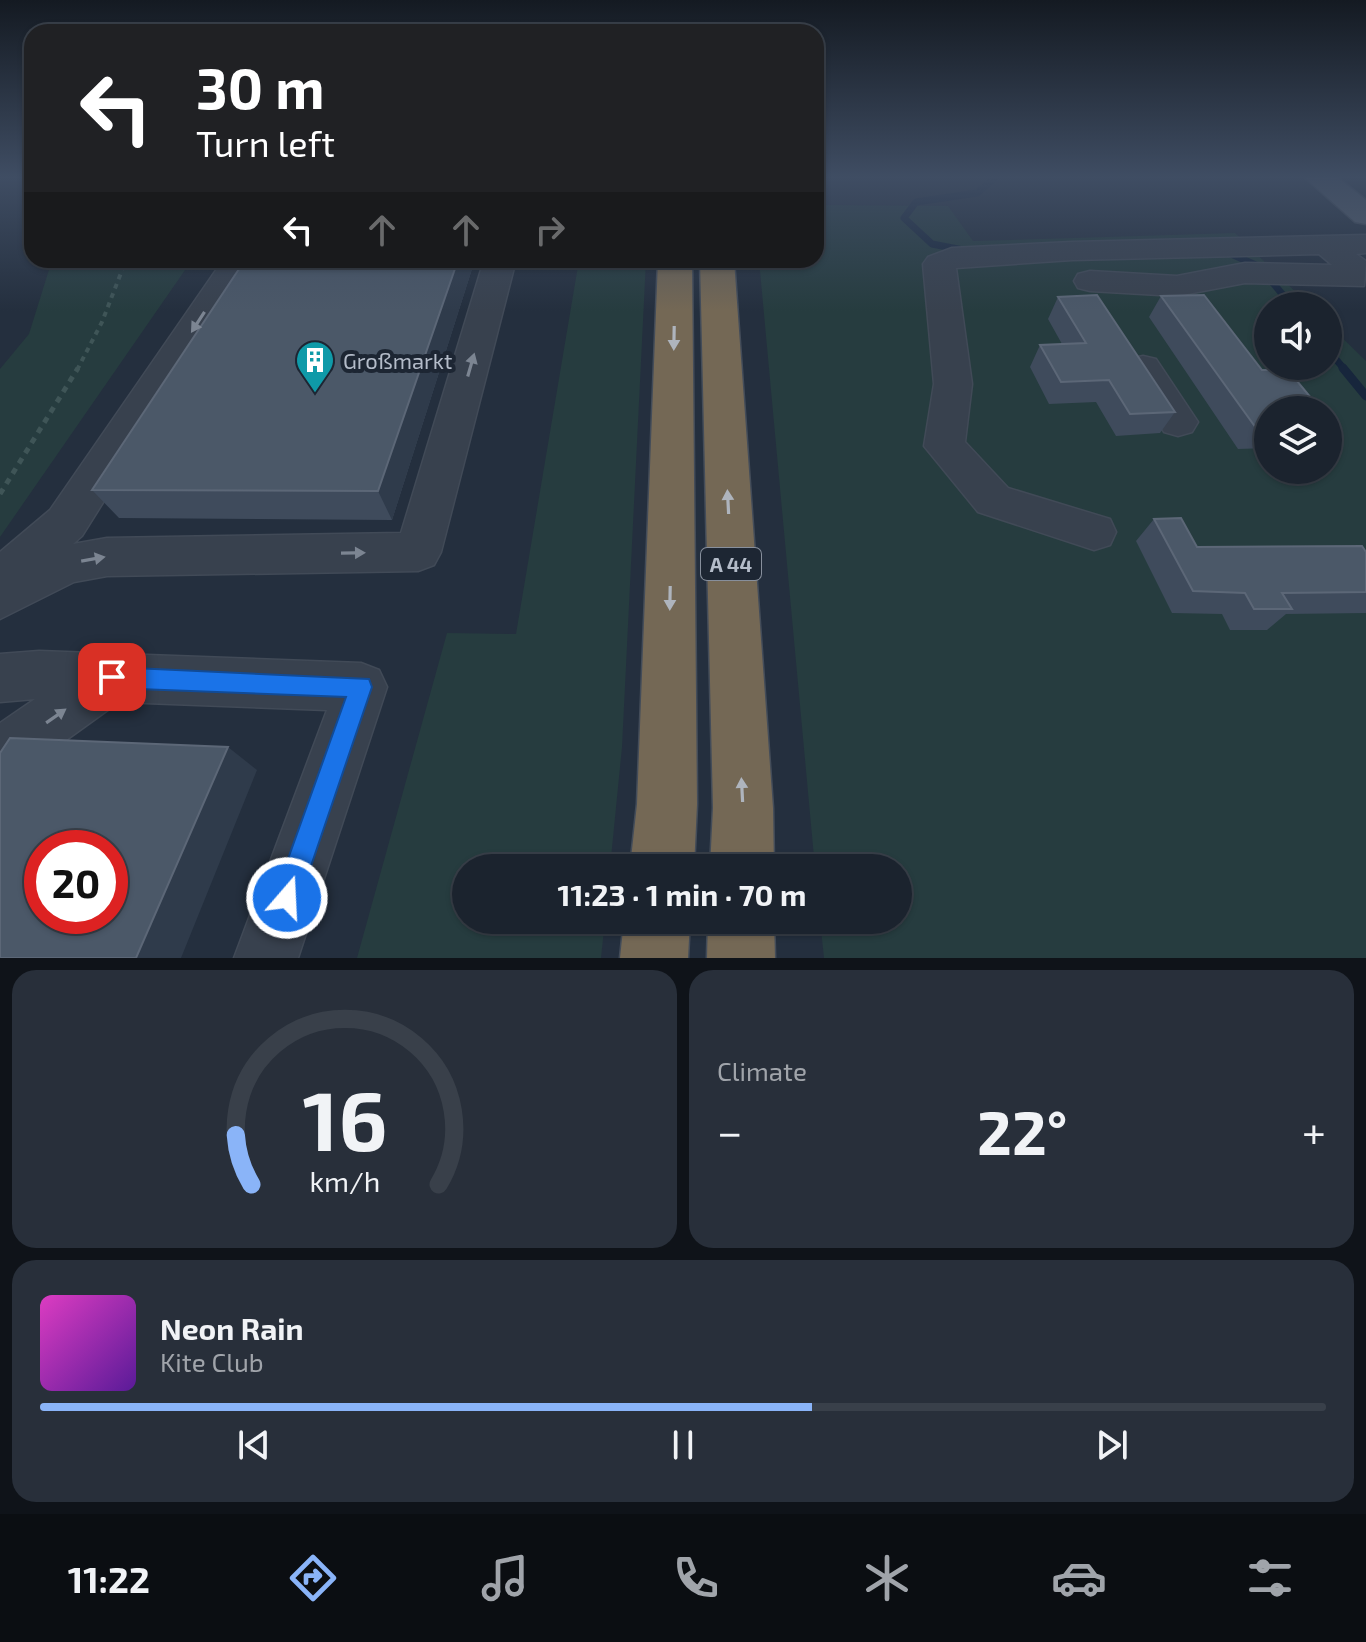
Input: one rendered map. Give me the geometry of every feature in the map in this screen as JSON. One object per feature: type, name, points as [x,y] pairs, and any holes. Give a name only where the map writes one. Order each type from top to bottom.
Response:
[{"type":"highway","name":"A 44","points":[[663,854],[667,804],[675,268]]},
{"type":"highway","name":"A 44","points":[[717,268],[743,808],[742,854]]},
{"type":"highway","points":[[654,958],[656,934]]},
{"type":"highway","points":[[741,934],[741,958]]},
{"type":"lane","points":[[1081,266],[1366,244]]},
{"type":"lane","points":[[1094,532],[993,500],[944,446],[953,384],[939,264],[952,258],[1081,266],[1177,286],[1245,273],[1364,276],[1327,245]]},
{"type":"lane","points":[[1081,266],[1178,422]]},
{"type":"lane","points":[[0,579],[66,523],[234,268]]},
{"type":"lane","points":[[0,598],[65,564],[107,557],[418,552],[498,268]]},
{"type":"lane","points":[[1177,286],[1198,314]]},
{"type":"lane","points":[[0,678],[39,675],[361,687],[266,958]]},
{"type":"lane","points":[[0,755],[112,677]]},
{"type":"path","points":[[0,494],[75,374],[102,324],[123,268]]},
{"type":"green space","points":[[824,222],[959,222],[973,241],[1235,233],[1296,292],[1254,292],[1254,380],[1342,380],[1342,338],[1366,361],[1366,958],[824,958],[821,934],[912,934],[912,854],[814,854],[760,268],[824,268]]},
{"type":"green space","points":[[50,268],[186,268],[0,537],[0,369],[29,334]]},
{"type":"green space","points":[[578,268],[646,268],[622,747],[611,854],[452,854],[452,934],[604,934],[601,958],[357,958],[447,633],[516,634]]},
{"type":"building","name":"Großmarkt","points":[[240,268],[455,268],[378,491],[92,490]]},
{"type":"building","points":[[1097,295],[1175,412],[1130,414],[1109,380],[1061,382],[1040,345],[1086,343],[1058,297]]},
{"type":"building","points":[[1204,295],[1254,360],[1254,380],[1296,380],[1309,396],[1254,396],[1254,425],[1161,296]]},
{"type":"building","points":[[1181,518],[1197,547],[1362,546],[1366,552],[1366,592],[1282,593],[1292,609],[1254,609],[1245,593],[1193,591],[1154,519]]},
{"type":"building","points":[[10,738],[228,747],[136,958],[0,958],[0,753]]},
{"type":"waterway","points":[[908,222],[932,244],[963,250]]},
{"type":"waterway","points":[[1227,252],[1260,267],[1281,292]]},
{"type":"waterway","points":[[1342,366],[1345,370]]},
{"type":"waterway","points":[[1343,368],[1366,396]]},
{"type":"place","name":"Großmarkt","points":[[315,394]]},
{"type":"route","points":[[112,677],[361,687],[287,898]]}]
